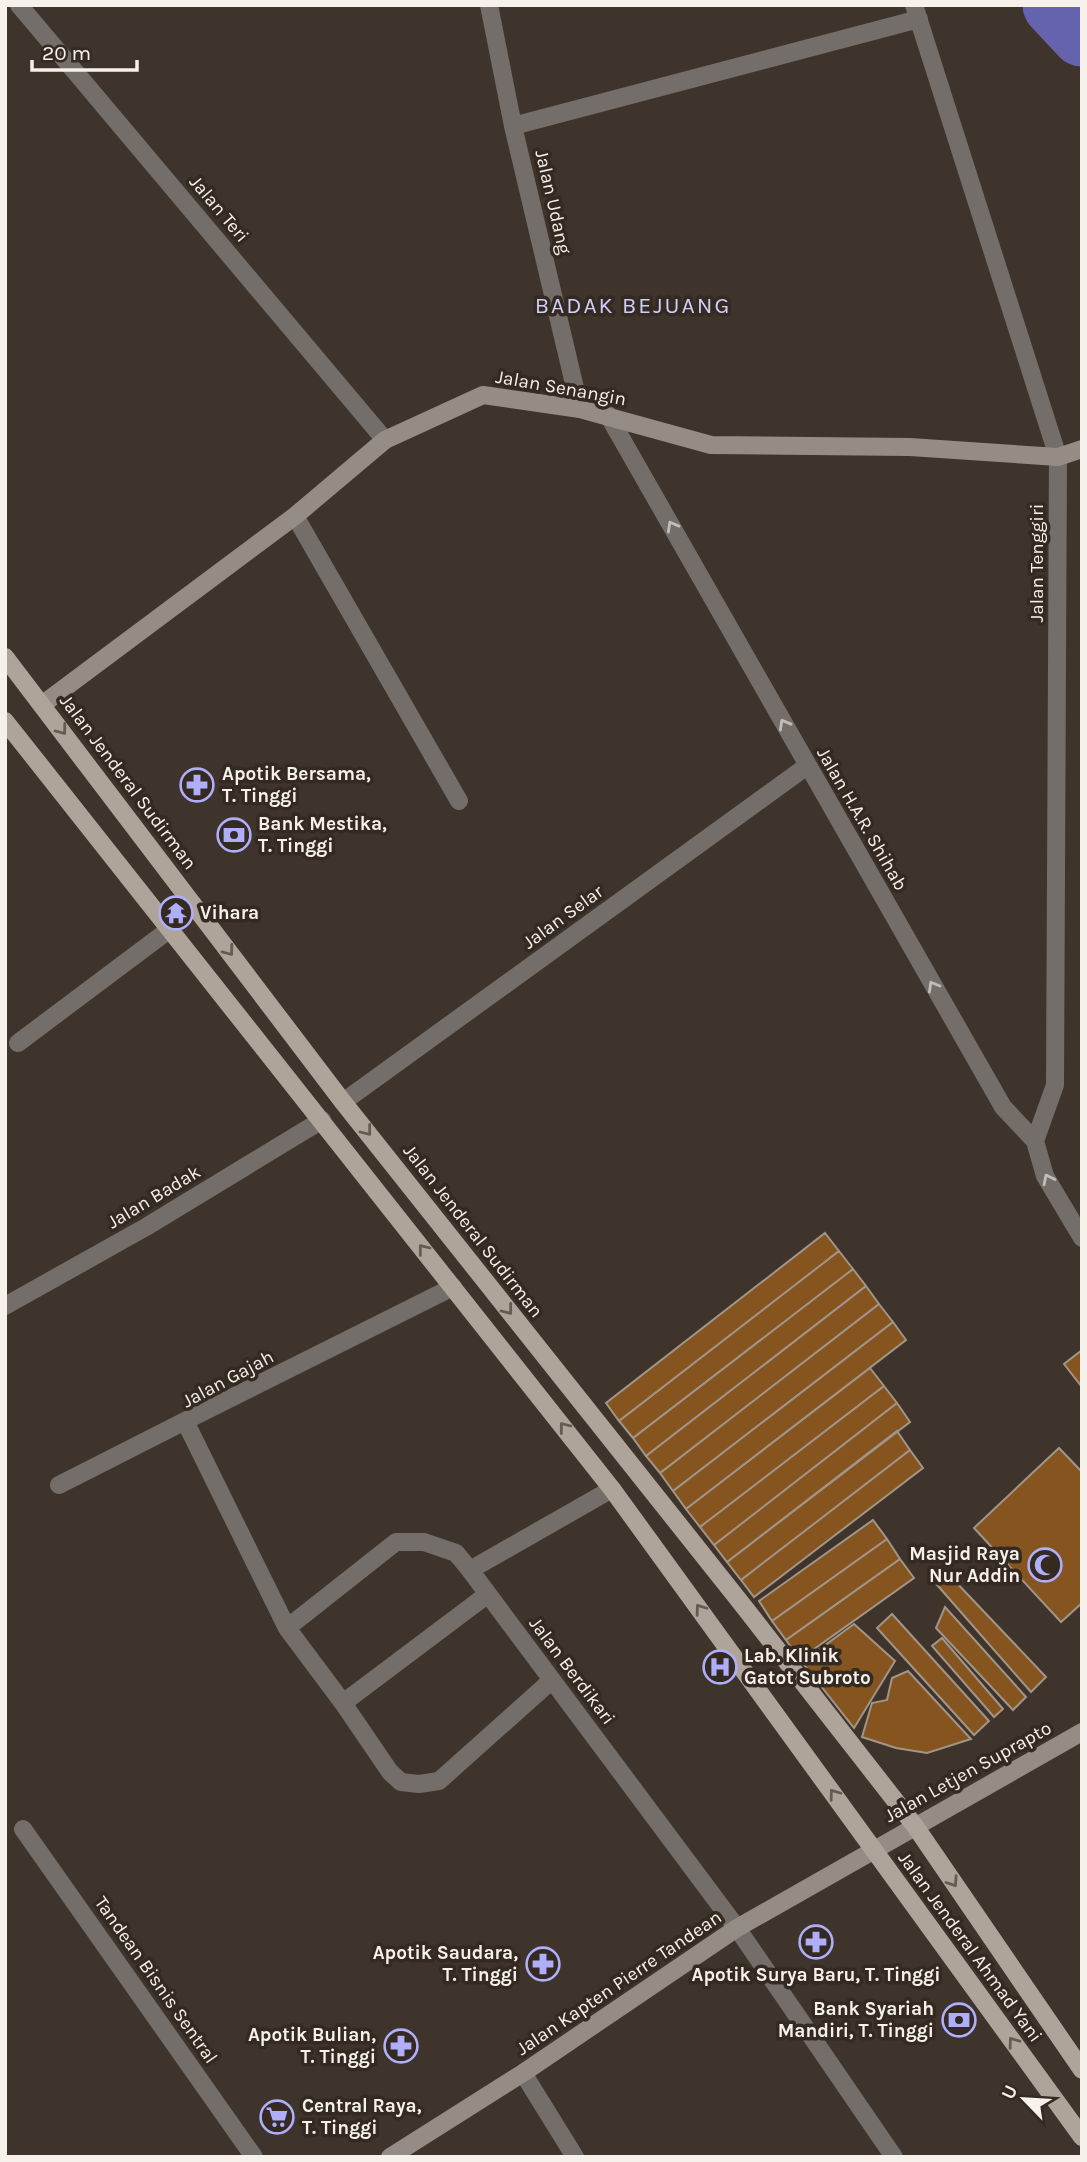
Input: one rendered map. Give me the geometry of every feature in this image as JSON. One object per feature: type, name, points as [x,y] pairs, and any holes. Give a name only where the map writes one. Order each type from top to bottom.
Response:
[{"type":"main road","name":"Jalan Jenderal Sudirman","points":[[5,657],[343,1102],[915,1826]]},
{"type":"main road","points":[[5,721],[612,1489],[874,1849]]},
{"type":"main road","name":"Jalan Jenderal Ahmad Yani","points":[[915,1826],[1082,2070]]},
{"type":"main road","name":"Jalan Jenderal Ahmad Yani","points":[[874,1849],[1082,2137]]},
{"type":"street","name":"Jalan Teri","points":[[19,5],[385,440]]},
{"type":"street","name":"Jalan Udang","points":[[489,5],[513,126],[580,409]]},
{"type":"street","points":[[513,126],[916,12]]},
{"type":"street","name":"Jalan Tenggiri","points":[[916,12],[1058,457],[1055,1085],[1035,1140]]},
{"type":"street","name":"Jalan Senangin","points":[[43,704],[295,516],[385,440],[483,395],[608,415],[712,445],[910,447],[1058,457],[1082,449]]},
{"type":"street","name":"Jalan H.A.R. Shihab","points":[[608,415],[1003,1107],[1035,1140],[1045,1175],[1082,1238]]},
{"type":"street","points":[[295,516],[459,801]]},
{"type":"street","name":"Jalan Selar","points":[[343,1102],[807,766]]},
{"type":"street","points":[[18,1043],[170,929]]},
{"type":"street","name":"Jalan Badak","points":[[5,1307],[146,1227],[322,1120]]},
{"type":"street","name":"Jalan Gajah","points":[[453,1287],[185,1421],[287,1628],[390,1772],[401,1782],[419,1784],[439,1781],[552,1680]]},
{"type":"street","points":[[59,1485],[185,1421]]},
{"type":"street","points":[[470,1570],[612,1489]]},
{"type":"street","name":"Jalan Berdikari","points":[[287,1628],[396,1542],[424,1542],[456,1553],[737,1928],[894,2157]]},
{"type":"street","points":[[343,1703],[488,1594]]},
{"type":"street","name":"Jalan Letjen Suprapto","points":[[874,1849],[1082,1732]]},
{"type":"street","name":"Tandean Bisnis Sentral","points":[[23,1829],[254,2157]]},
{"type":"street","name":"Jalan Kapten Pierre Tandean","points":[[390,2157],[523,2073],[737,1928],[874,1849]]},
{"type":"street","points":[[523,2073],[575,2157]]},
{"type":"building","points":[[825,1233],[839,1251],[619,1421],[606,1403]]},
{"type":"building","points":[[839,1251],[853,1269],[633,1438],[619,1421]]},
{"type":"building","points":[[853,1269],[866,1286],[646,1456],[633,1438]]},
{"type":"building","points":[[866,1286],[879,1304],[660,1473],[646,1456]]},
{"type":"building","points":[[879,1304],[893,1322],[673,1491],[660,1473]]},
{"type":"building","points":[[893,1322],[906,1340],[686,1509],[673,1491]]},
{"type":"building","points":[[1082,1350],[1082,1387],[1064,1364]]},
{"type":"building","points":[[870,1368],[884,1386],[700,1527],[686,1509]]},
{"type":"building","points":[[884,1386],[897,1403],[714,1545],[700,1527]]},
{"type":"building","points":[[897,1403],[910,1422],[727,1562],[714,1545]]},
{"type":"building","points":[[897,1431],[910,1450],[741,1580],[727,1562]]},
{"type":"building","name":"Masjid Raya Nur Addin","points":[[1059,1448],[1082,1472],[1082,1603],[1061,1622],[974,1528]]},
{"type":"building","points":[[910,1450],[923,1468],[754,1597],[741,1580]]},
{"type":"building","points":[[873,1520],[887,1539],[772,1621],[759,1601]]},
{"type":"building","points":[[887,1539],[900,1559],[786,1640],[772,1621]]},
{"type":"building","points":[[900,1559],[914,1578],[800,1659],[786,1640]]},
{"type":"building","points":[[931,1578],[953,1579],[1046,1677],[1031,1692]]},
{"type":"building","points":[[945,1607],[1026,1697],[1013,1710],[936,1628]]},
{"type":"building","points":[[892,1614],[989,1721],[974,1735],[877,1628]]},
{"type":"building","points":[[854,1624],[895,1661],[854,1728],[802,1662]]},
{"type":"building","points":[[942,1638],[1003,1709],[994,1717],[932,1646]]},
{"type":"building","points":[[908,1671],[971,1739],[927,1753],[896,1748],[862,1737],[872,1703],[887,1700],[892,1678]]},
{"type":"waterway","points":[[1054,5],[1082,35]]},
{"type":"place","name":"Apotik Bersama, T. Tinggi","points":[[197,785]]},
{"type":"place","name":"Bank Mestika, T. Tinggi","points":[[234,835]]},
{"type":"place","name":"Vihara","points":[[176,913]]},
{"type":"place","name":"Masjid Raya Nur Addin","points":[[1045,1565]]},
{"type":"place","name":"Lab. Klinik Gatot Subroto","points":[[720,1667]]},
{"type":"place","name":"Apotik Surya Baru, T. Tinggi","points":[[816,1942]]},
{"type":"place","name":"Apotik Saudara, T. Tinggi","points":[[543,1964]]},
{"type":"place","name":"Bank Syariah Mandiri, T. Tinggi","points":[[959,2020]]},
{"type":"place","name":"Apotik Bulian, T. Tinggi","points":[[401,2046]]},
{"type":"place","name":"Central Raya, T. Tinggi","points":[[277,2117]]},
{"type":"district","name":"BADAK BEJUANG","points":[[633,305]]}]
